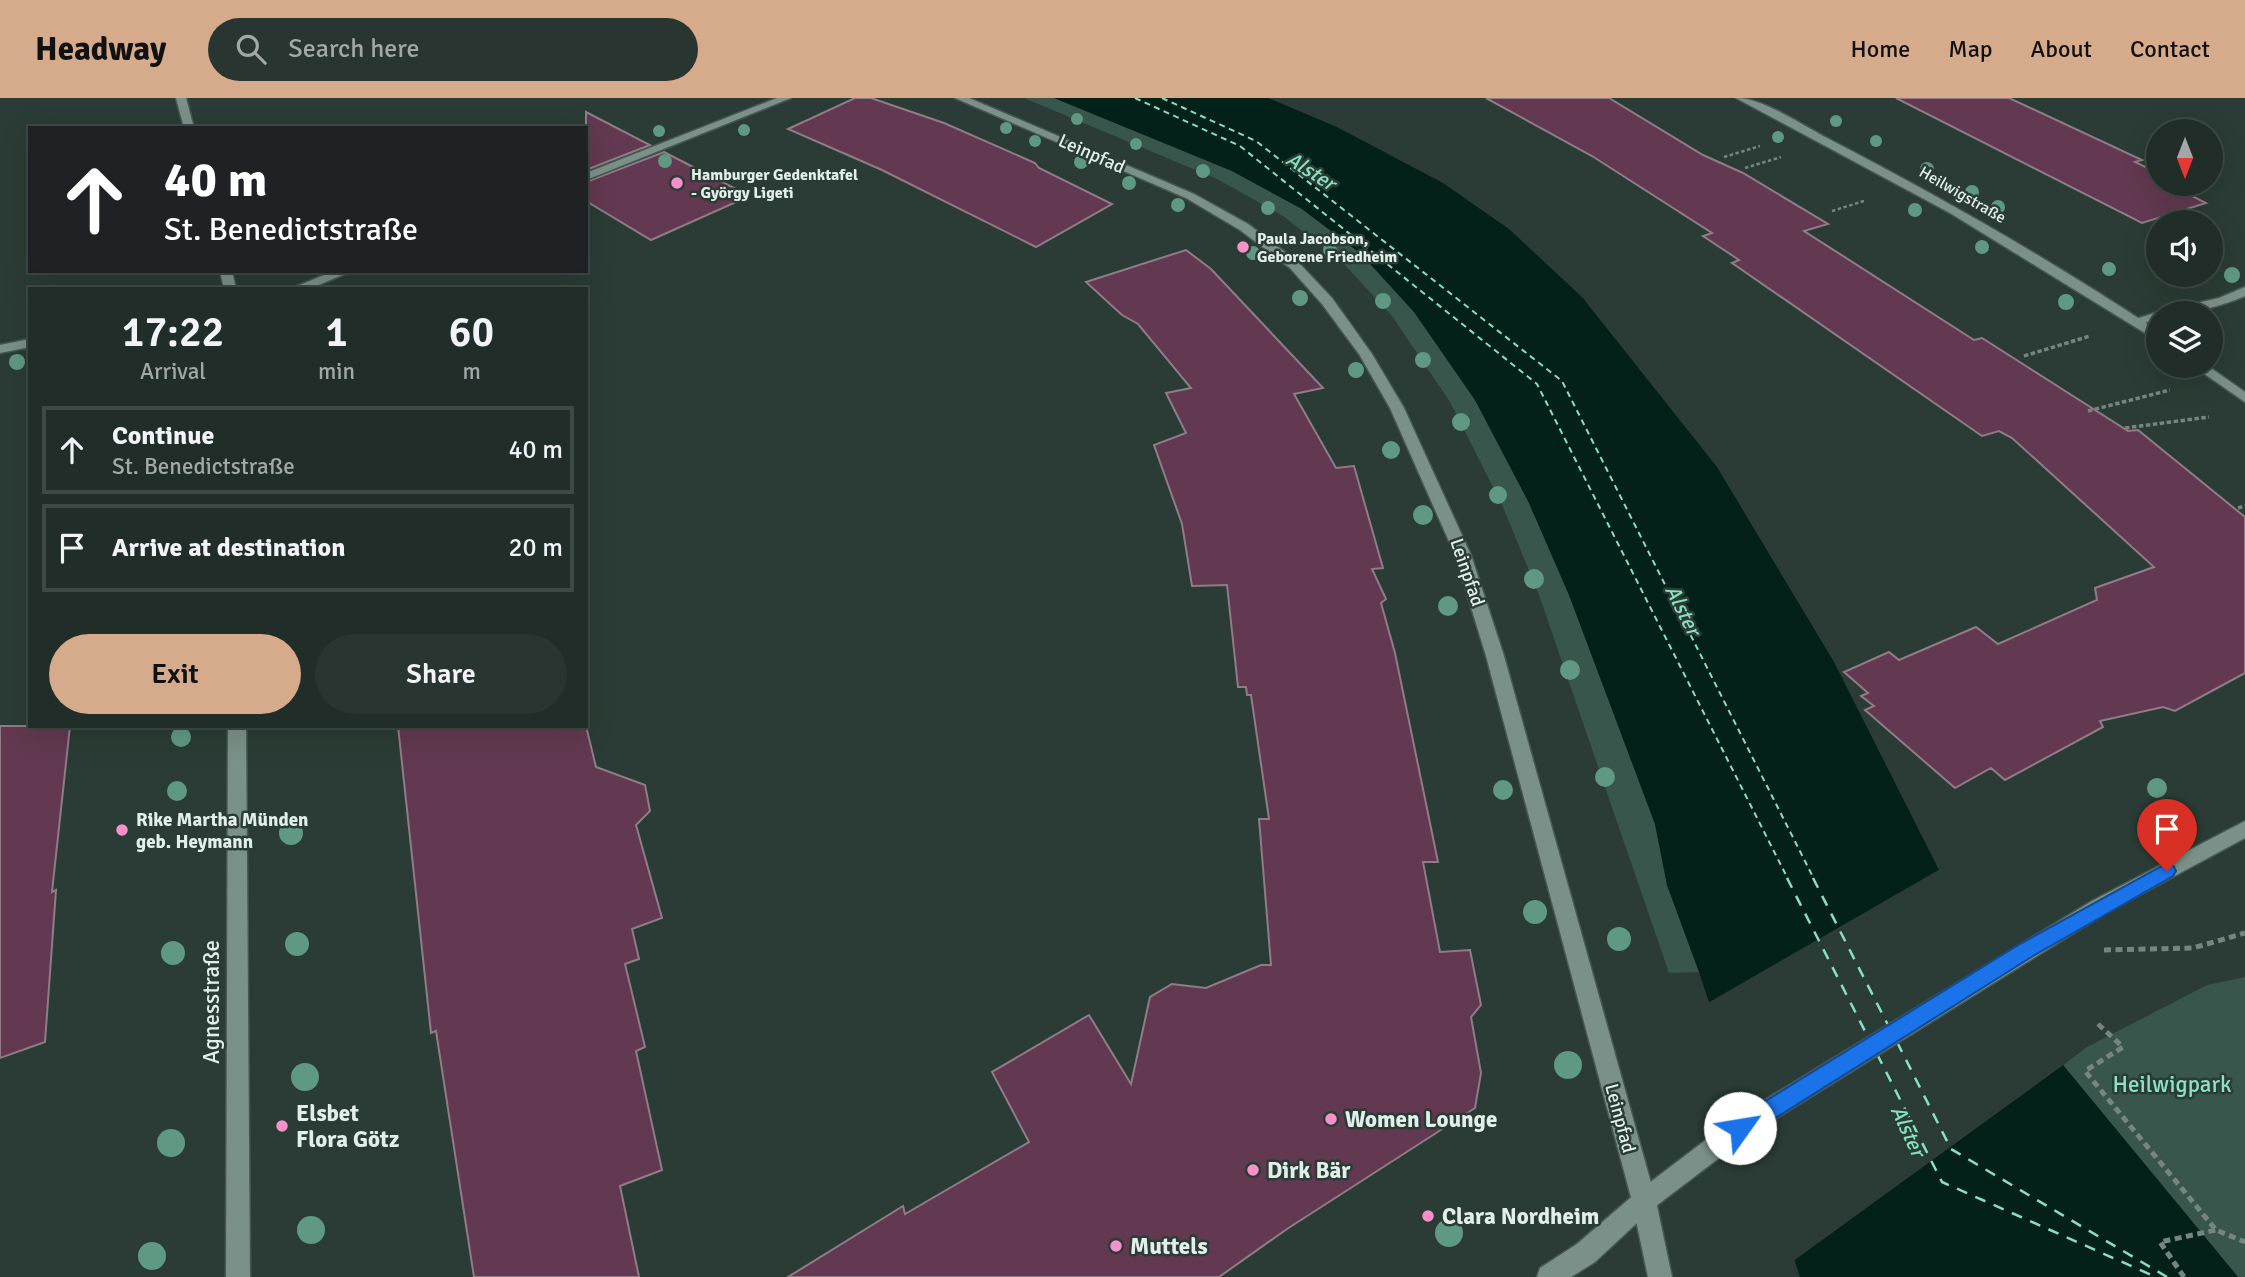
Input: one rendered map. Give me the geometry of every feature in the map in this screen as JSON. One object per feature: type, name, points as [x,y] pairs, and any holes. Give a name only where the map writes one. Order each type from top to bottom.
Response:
[{"type":"street","points":[[181,98],[188,126]]},
{"type":"street","points":[[588,176],[786,98]]},
{"type":"street","name":"Leinpfad","points":[[960,98],[1190,196],[1244,227],[1294,265],[1327,301],[1365,354],[1397,408],[1463,555],[1495,656],[1644,1201],[1660,1277]]},
{"type":"street","name":"Heilwigstraße","points":[[1741,98],[1918,188],[2064,274],[2146,329]]},
{"type":"street","points":[[302,287],[340,273]]},
{"type":"street","points":[[2222,301],[2245,291]]},
{"type":"street","points":[[2135,321],[2146,319]]},
{"type":"street","points":[[0,349],[28,343]]},
{"type":"street","points":[[2217,378],[2245,398]]},
{"type":"street","name":"Agnesstraße","points":[[237,728],[238,1277]]},
{"type":"street","points":[[1549,1277],[1586,1253],[1644,1201],[1740,1128],[2026,950],[2099,907],[2245,829]]},
{"type":"path","points":[[1724,157],[1761,146]]},
{"type":"path","points":[[1745,168],[1782,156]]},
{"type":"path","points":[[1832,211],[1875,198]]},
{"type":"path","points":[[2024,356],[2093,335]]},
{"type":"path","points":[[2088,411],[2170,390]]},
{"type":"path","points":[[2125,428],[2209,416]]},
{"type":"path","points":[[2238,508],[2245,506]]},
{"type":"path","points":[[2093,950],[2187,950],[2221,945],[2245,933]]},
{"type":"path","points":[[2098,1024],[2123,1047],[2085,1070],[2216,1230],[2245,1242]]},
{"type":"path","points":[[2184,1277],[2160,1242],[2216,1230]]},
{"type":"green space","points":[[1024,98],[1054,98],[1232,171],[1302,209],[1361,253],[1414,312],[1475,400],[1529,503],[1569,595],[1655,824],[1667,885],[1699,972],[1669,973],[1539,595],[1503,507],[1450,402],[1392,316],[1342,262],[1283,216],[1217,179]]},
{"type":"green space","name":"Heilwigpark","points":[[2245,977],[2245,1277],[2238,1277],[2063,1065],[2087,1047],[2207,985]]},
{"type":"water","name":"Alster","points":[[1054,98],[1268,98],[1337,127],[1443,183],[1509,229],[1582,297],[1717,467],[1834,662],[1939,870],[2063,1065],[2238,1277],[1800,1277],[1699,972],[1667,885],[1655,824],[1569,595],[1529,503],[1475,400],[1414,312],[1361,254],[1302,209],[1232,171]]},
{"type":"pier","points":[[1942,868],[2066,1063],[1792,1262],[1706,1004]]},
{"type":"building","points":[[855,98],[871,98],[944,123],[1035,163],[1039,168],[1112,204],[1036,247],[882,170],[788,129]]},
{"type":"building","points":[[1486,98],[1609,98],[1703,155],[1743,173],[1828,224],[1804,231],[1974,340],[1982,338],[2128,431],[2138,430],[2245,517],[2245,673],[2175,711],[2163,707],[2100,721],[2103,727],[2005,780],[1991,768],[1955,788],[1865,710],[1874,706],[1861,696],[1868,693],[1844,672],[1889,652],[1899,660],[1976,627],[1998,644],[2097,600],[2095,588],[2154,567],[2012,438],[1999,431],[1982,436],[1732,263],[1739,260],[1703,236],[1712,233],[1592,156]]},
{"type":"building","points":[[1896,98],[2009,98],[2142,160],[2135,162],[2146,167],[2146,196],[2192,196],[2206,203],[2184,210],[2146,210],[2146,222],[2142,223]]},
{"type":"building","points":[[586,112],[650,145],[588,169]]},
{"type":"building","points":[[664,152],[736,189],[730,192],[743,199],[651,240],[588,202],[588,181]]},
{"type":"building","points":[[1186,250],[1211,269],[1323,388],[1294,394],[1336,468],[1354,466],[1383,568],[1372,569],[1386,599],[1381,603],[1395,653],[1438,862],[1423,862],[1440,952],[1470,950],[1481,1005],[1471,1017],[1481,1073],[1475,1108],[1287,1229],[1219,1277],[788,1277],[903,1206],[905,1214],[1029,1142],[992,1072],[1089,1015],[1131,1084],[1150,997],[1172,984],[1206,988],[1261,965],[1271,965],[1259,819],[1269,819],[1251,695],[1247,695],[1246,687],[1238,687],[1227,585],[1192,586],[1182,524],[1154,445],[1186,433],[1166,393],[1191,388],[1138,324],[1122,315],[1086,282]]},
{"type":"building","points":[[0,726],[70,728],[52,892],[56,890],[45,1042],[0,1058]]},
{"type":"building","points":[[398,728],[586,728],[596,767],[645,785],[650,811],[636,825],[662,918],[632,929],[639,959],[625,964],[645,1047],[636,1051],[662,1170],[620,1186],[639,1277],[474,1277],[436,1031],[431,1033]]},
{"type":"ferry route","points":[[1135,98],[1240,146],[1537,384],[1788,879]]},
{"type":"ferry route","points":[[1162,98],[1256,141],[1562,381],[1814,879]]},
{"type":"ferry route","points":[[1787,878],[1868,1037]]},
{"type":"ferry route","points":[[1813,878],[1888,1025]]},
{"type":"ferry route","points":[[1897,1042],[1951,1149],[2167,1277]]},
{"type":"ferry route","points":[[1877,1054],[1942,1182],[2156,1277]]},
{"type":"place","name":"Hamburger Gedenktafel - György Ligeti","points":[[677,183]]},
{"type":"place","name":"Paula Jacobson, Geborene Friedheim","points":[[1243,247]]},
{"type":"place","name":"Rike Martha Münden geb. Heymann","points":[[122,830]]},
{"type":"place","name":"Women Lounge","points":[[1331,1119]]},
{"type":"place","name":"Elsbet Flora Götz","points":[[282,1126]]},
{"type":"place","name":"Dirk Bär","points":[[1253,1170]]},
{"type":"place","name":"Clara Nordheim","points":[[1428,1216]]},
{"type":"place","name":"Muttels","points":[[1116,1246]]},
{"type":"route","points":[[1740,1128],[2026,950],[2167,871]]}]
